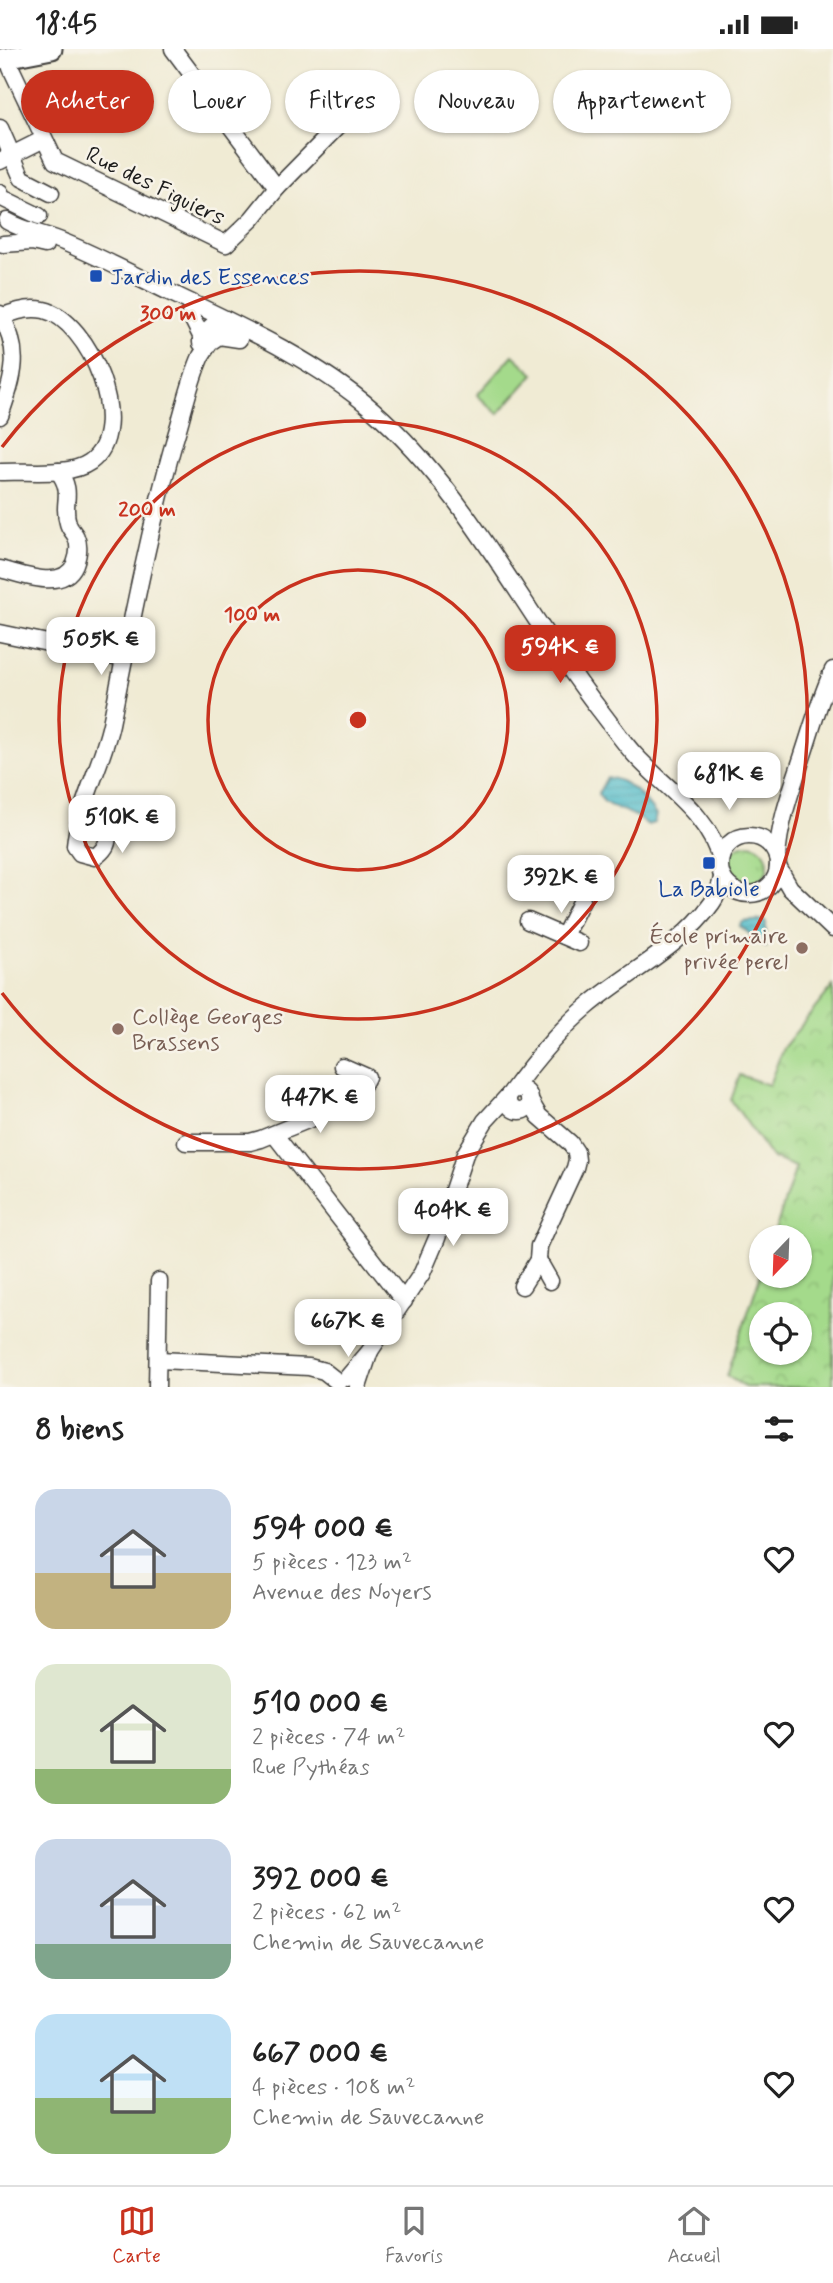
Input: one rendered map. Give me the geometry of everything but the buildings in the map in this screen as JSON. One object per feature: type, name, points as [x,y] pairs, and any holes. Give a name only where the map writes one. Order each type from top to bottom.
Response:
[{"type":"main road","points":[[4,59],[52,49]]},
{"type":"street","points":[[173,49],[278,188],[331,133]]},
{"type":"street","name":"Rue des Figuiers","points":[[4,59],[11,68],[55,161],[226,244],[278,188]]},
{"type":"street","points":[[0,128],[6,157],[22,178],[51,193]]},
{"type":"street","points":[[6,157],[44,139]]},
{"type":"street","points":[[0,193],[2,198],[39,216]]},
{"type":"street","points":[[1,245],[9,233],[3,218]]},
{"type":"street","points":[[3,218],[29,232],[67,243],[244,335],[367,417],[401,446],[466,516],[633,753],[698,816],[716,844],[720,860],[722,878],[714,901],[701,917],[663,951],[587,1006],[530,1069],[519,1100],[485,1121],[465,1154],[438,1238],[422,1272],[347,1384],[324,1371],[309,1367],[159,1360]]},
{"type":"street","points":[[1,245],[32,242],[50,246],[190,314],[207,330],[244,335]]},
{"type":"street","points":[[0,417],[11,385],[15,361],[8,329],[1,316],[32,309],[44,310],[61,317],[68,323],[96,365],[109,399],[108,435],[99,453],[79,468],[0,472]]},
{"type":"street","points":[[84,804],[108,834],[108,843],[95,857],[72,852],[84,804],[111,725],[154,517],[207,330]]},
{"type":"street","points":[[201,356],[210,342],[219,336],[244,335]]},
{"type":"street","points":[[0,569],[52,579],[62,578],[71,571],[78,556],[78,548],[76,537],[68,525],[67,485],[58,471]]},
{"type":"street","points":[[0,633],[124,659]]},
{"type":"street","points":[[722,878],[734,891],[750,895],[771,884],[784,815],[823,692],[833,670]]},
{"type":"street","points":[[720,860],[723,852],[734,841],[750,837],[784,815]]},
{"type":"street","points":[[698,816],[723,830],[767,843],[790,888],[833,929]]},
{"type":"street","points":[[764,890],[791,900],[817,915]]},
{"type":"street","points":[[714,901],[734,891]]},
{"type":"street","points":[[528,921],[571,940],[582,900]]},
{"type":"street","points":[[186,1142],[250,1142],[315,1117],[363,1085],[367,1077],[342,1066]]},
{"type":"street","points":[[519,1100],[570,1143],[576,1152],[577,1160],[539,1246],[538,1261],[522,1286]]},
{"type":"street","points":[[274,1134],[399,1298],[404,1301]]},
{"type":"street","points":[[538,1261],[550,1281]]},
{"type":"street","points":[[157,1387],[159,1281]]},
{"type":"green space","points":[[513,355],[534,374],[498,414],[477,395]]},
{"type":"green space","points":[[748,844],[762,850],[768,864],[762,878],[748,884],[734,878],[728,864],[734,850]]},
{"type":"green space","points":[[833,986],[833,1387],[745,1387],[727,1376],[749,1309],[749,1365],[812,1365],[812,1302],[751,1302],[756,1288],[812,1288],[812,1225],[777,1225],[796,1167],[772,1158],[731,1100],[740,1075],[769,1085],[783,1048]]},
{"type":"water","points":[[607,777],[622,782],[641,796],[656,815],[654,823],[648,825],[602,799],[598,794]]},
{"type":"water","points":[[743,922],[766,922],[766,947],[740,926]]},
{"type":"place","name":"Jardin des Essences","points":[[96,276]]},
{"type":"place","name":"La Babiole","points":[[709,863]]},
{"type":"place","name":"École primaire privée perel","points":[[802,948]]},
{"type":"place","name":"Collège Georges Brassens","points":[[118,1029]]}]
